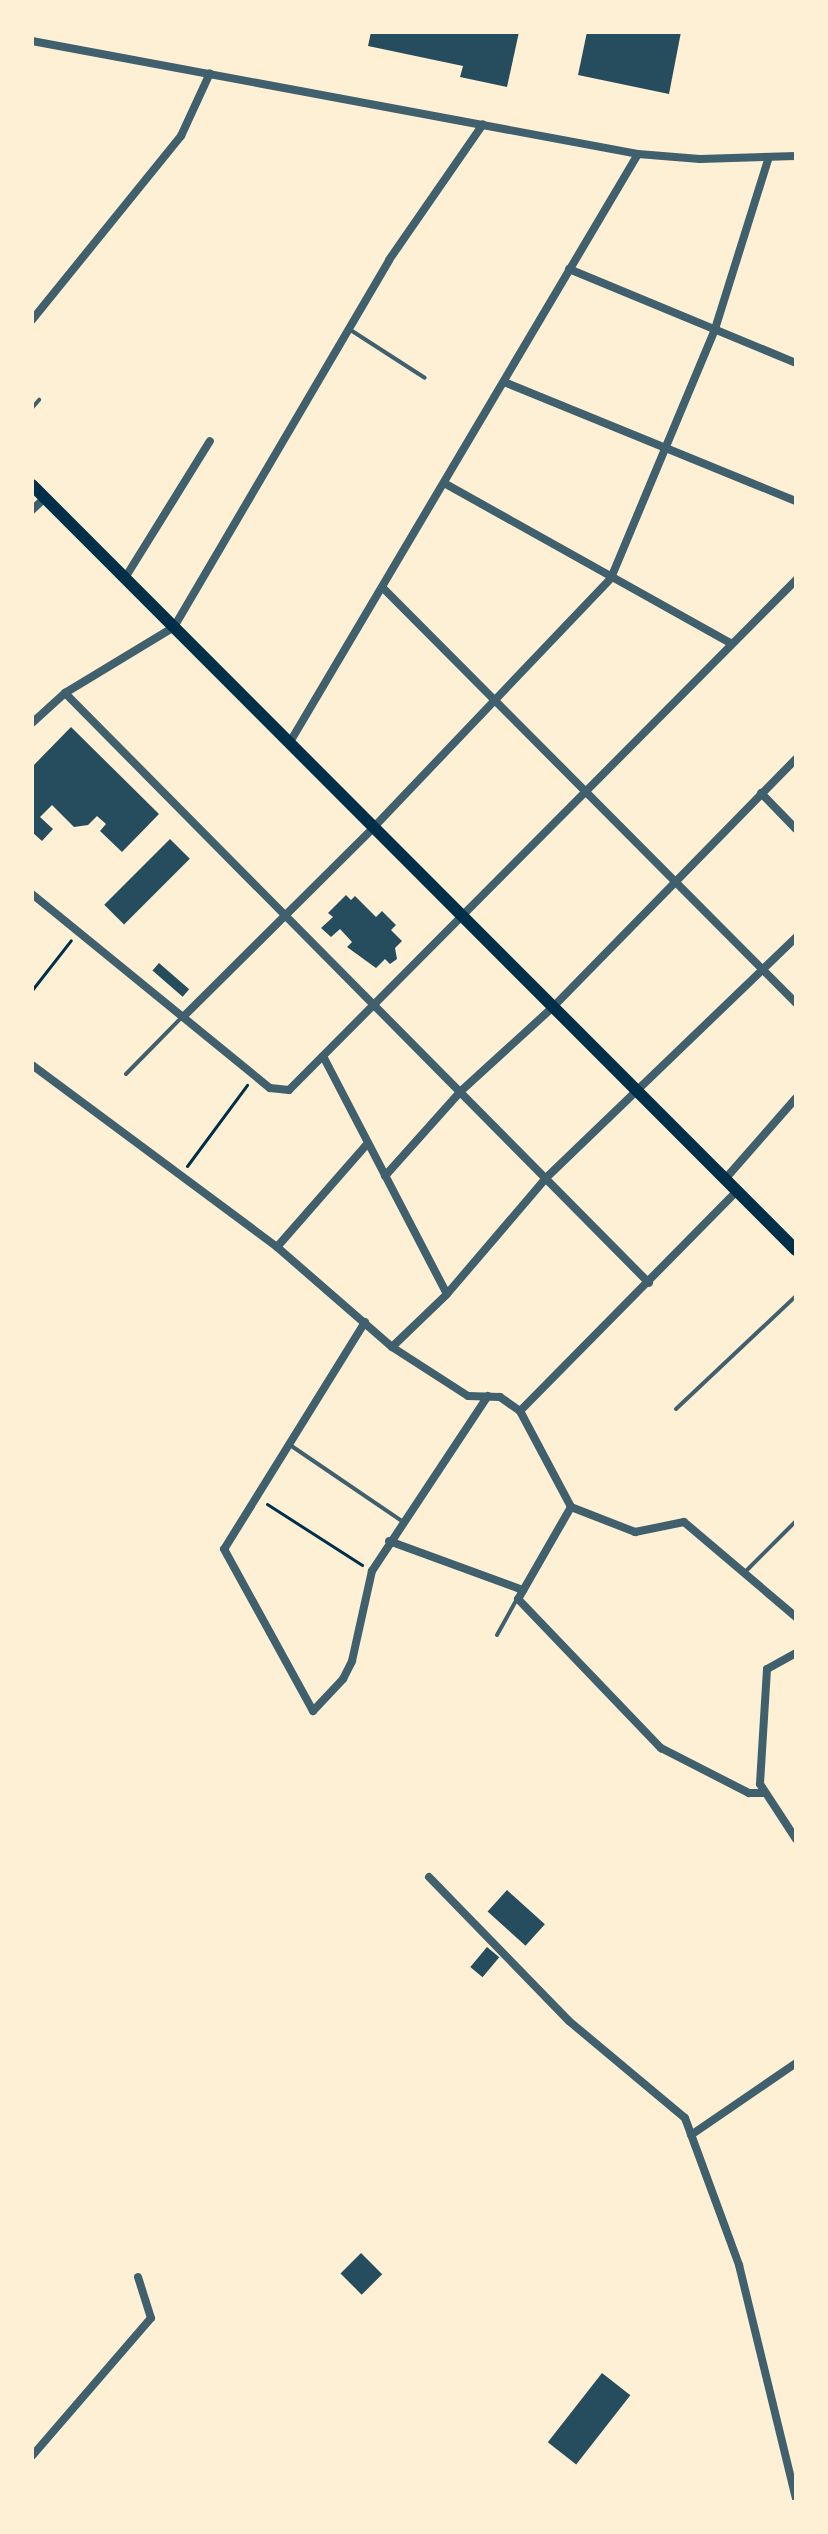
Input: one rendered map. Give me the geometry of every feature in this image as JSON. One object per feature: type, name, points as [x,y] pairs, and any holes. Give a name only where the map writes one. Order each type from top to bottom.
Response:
[{"type":"main road","points":[[32,485],[796,1250]]},
{"type":"street","points":[[32,41],[638,154],[700,159],[796,156]]},
{"type":"street","points":[[32,320],[181,136],[210,73]]},
{"type":"street","points":[[32,723],[65,693],[174,627],[389,260],[483,124]]},
{"type":"street","points":[[290,742],[638,154]]},
{"type":"street","points":[[183,1017],[374,827],[492,699],[611,578],[715,329],[769,157]]},
{"type":"street","points":[[569,269],[796,363]]},
{"type":"street","points":[[504,382],[796,501]]},
{"type":"street","points":[[125,578],[210,441]]},
{"type":"street","points":[[444,483],[730,643]]},
{"type":"street","points":[[32,510],[45,498]]},
{"type":"street","points":[[32,894],[254,1075],[277,1092],[289,1090],[464,918],[584,790],[796,580]]},
{"type":"street","points":[[383,588],[796,1003]]},
{"type":"street","points":[[65,693],[649,1283]]},
{"type":"street","points":[[385,1176],[461,1091],[553,1007],[796,759]]},
{"type":"street","points":[[761,793],[796,829]]},
{"type":"street","points":[[392,1347],[447,1294],[546,1178],[796,937]]},
{"type":"street","points":[[323,1056],[447,1294]]},
{"type":"street","points":[[32,1065],[277,1247],[392,1347],[468,1396],[488,1396],[520,1411],[571,1507],[635,1532],[684,1522],[796,1617]]},
{"type":"street","points":[[726,1178],[796,1098]]},
{"type":"street","points":[[277,1247],[368,1143]]},
{"type":"street","points":[[520,1411],[738,1190]]},
{"type":"street","points":[[365,1322],[224,1549],[313,1711],[343,1679],[352,1661],[372,1571],[402,1521],[488,1396]]},
{"type":"street","points":[[520,1594],[571,1507]]},
{"type":"street","points":[[389,1541],[520,1594],[661,1748],[749,1793],[765,1793]]},
{"type":"street","points":[[796,1665],[793,1655],[767,1669],[760,1784],[796,1839]]},
{"type":"street","points":[[429,1877],[569,2021],[677,2109],[691,2135],[739,2265],[796,2498]]},
{"type":"street","points":[[691,2135],[796,2063]]},
{"type":"street","points":[[32,2456],[151,2318],[138,2277]]},
{"type":"lane","points":[[349,329],[425,378]]},
{"type":"lane","points":[[32,408],[39,400]]},
{"type":"lane","points":[[126,1074],[183,1017]]},
{"type":"lane","points":[[676,1409],[796,1296]]},
{"type":"lane","points":[[288,1444],[402,1521]]},
{"type":"lane","points":[[745,1572],[796,1521]]},
{"type":"lane","points":[[497,1635],[520,1594]]},
{"type":"path","points":[[32,990],[78,931]]},
{"type":"path","points":[[179,1177],[254,1075]]},
{"type":"path","points":[[256,1497],[372,1571]]},
{"type":"building","points":[[371,32],[519,32],[507,87],[460,77],[463,66],[368,46]]},
{"type":"building","points":[[587,32],[681,32],[669,94],[578,75]]},
{"type":"building","points":[[71,727],[159,814],[122,852],[100,831],[106,824],[97,816],[88,825],[74,827],[52,805],[40,817],[53,829],[42,841],[32,832],[32,767]]},
{"type":"building","points":[[170,839],[190,859],[124,925],[104,905]]},
{"type":"building","points":[[346,895],[351,900],[355,896],[376,917],[382,911],[396,925],[391,930],[402,941],[395,948],[397,959],[390,964],[385,959],[376,968],[347,947],[352,942],[340,929],[331,937],[321,928],[333,917],[328,913]]},
{"type":"building","points":[[159,963],[189,989],[183,997],[152,971]]},
{"type":"building","points":[[507,1890],[545,1924],[525,1946],[488,1912]]},
{"type":"building","points":[[487,1947],[499,1957],[483,1977],[470,1967]]},
{"type":"building","points":[[361,2253],[382,2274],[362,2295],[340,2274]]},
{"type":"building","points":[[602,2373],[630,2395],[576,2465],[548,2442]]}]
